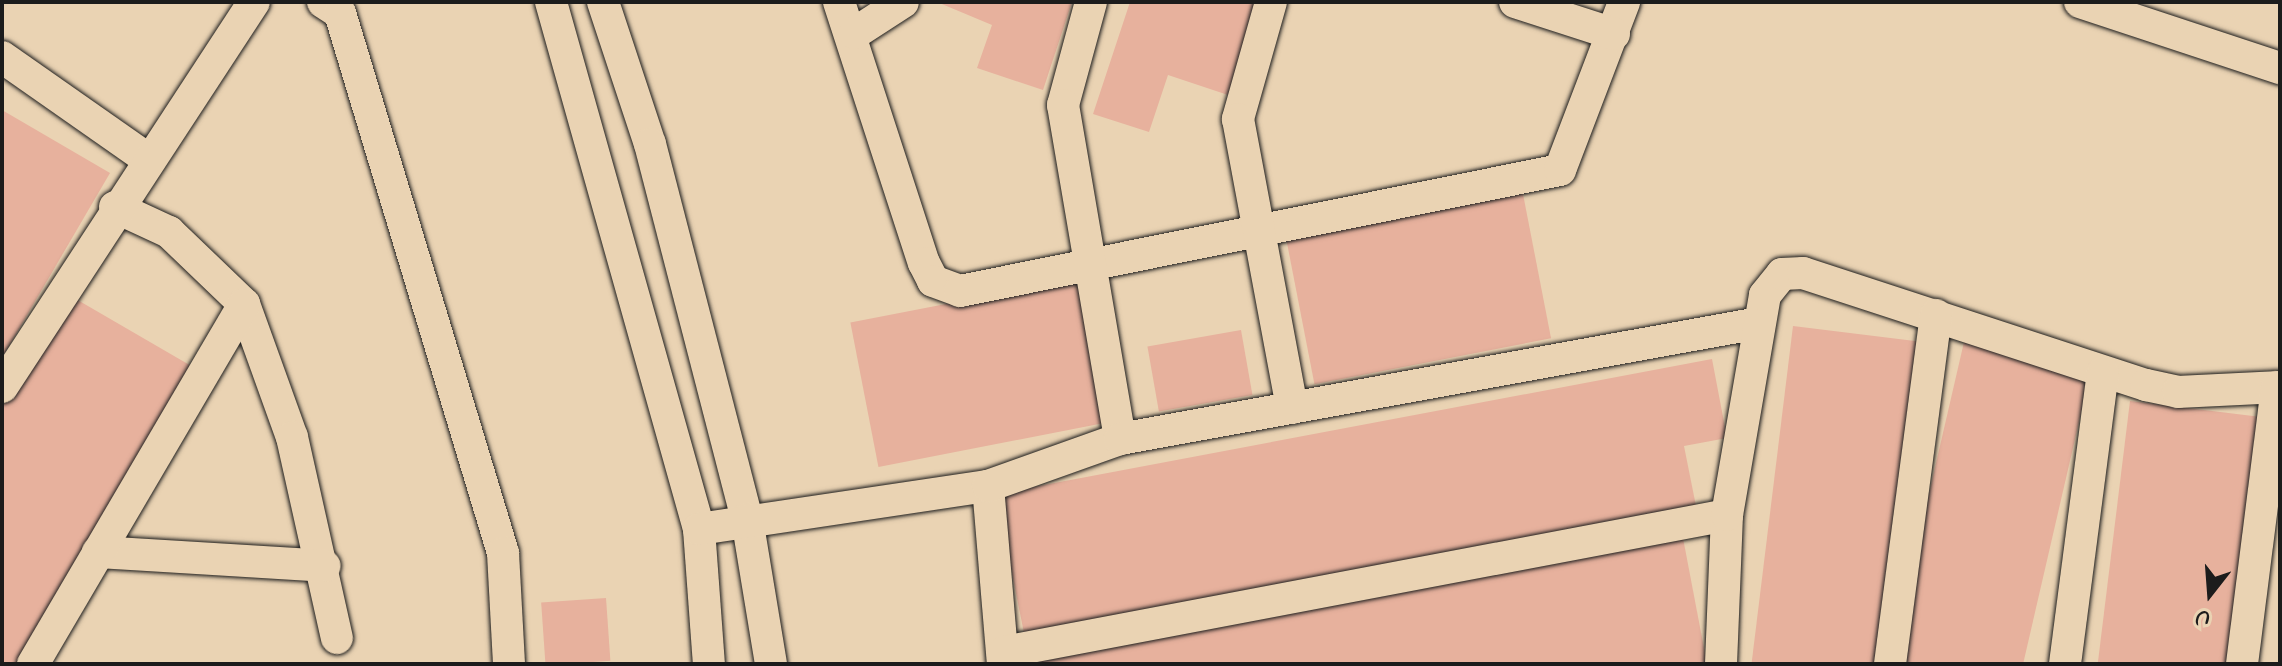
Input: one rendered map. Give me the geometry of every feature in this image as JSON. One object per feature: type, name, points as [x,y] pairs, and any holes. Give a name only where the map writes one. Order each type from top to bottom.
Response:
[{"type":"street","points":[[2,387],[115,207],[254,2]]},
{"type":"street","points":[[323,2],[340,13],[499,538],[509,664]]},
{"type":"street","points":[[551,2],[699,529],[709,664]]},
{"type":"street","points":[[603,2],[650,144],[747,519],[771,664]]},
{"type":"street","points":[[839,2],[855,33],[933,281],[960,291],[1090,262],[1560,170],[1624,2]]},
{"type":"street","points":[[855,33],[903,2]]},
{"type":"street","points":[[1091,2],[1063,105],[1120,439]]},
{"type":"street","points":[[1271,2],[1238,119],[1255,229],[1292,408]]},
{"type":"street","points":[[1515,2],[1614,34]]},
{"type":"street","points":[[2080,2],[2280,68]]},
{"type":"street","points":[[3,61],[149,160]]},
{"type":"street","points":[[115,207],[169,232],[244,304],[292,437],[325,566],[337,638]]},
{"type":"street","points":[[1721,664],[1727,515],[1759,323],[1772,283],[1803,273],[2103,372],[2178,392],[2279,387],[2242,664]]},
{"type":"street","points":[[33,664],[244,304]]},
{"type":"street","points":[[1890,664],[1936,315]]},
{"type":"street","points":[[699,529],[747,519],[988,486],[1120,439],[1759,323]]},
{"type":"street","points":[[2065,664],[2103,372]]},
{"type":"street","points":[[988,486],[1004,658],[1727,515]]},
{"type":"street","points":[[98,552],[325,566]]},
{"type":"building","points":[[937,2],[1072,2],[1043,90],[977,68],[992,25]]},
{"type":"building","points":[[1130,2],[1265,2],[1234,97],[1168,75],[1149,132],[1093,114]]},
{"type":"building","points":[[2,110],[110,173],[2,358]]},
{"type":"building","points":[[1523,194],[1551,338],[1314,384],[1286,240]]},
{"type":"building","points":[[1085,277],[1113,421],[878,467],[850,323]]},
{"type":"building","points":[[69,295],[193,367],[19,664],[2,664],[2,408]]},
{"type":"building","points":[[1793,326],[1923,342],[1883,664],[1752,663]]},
{"type":"building","points":[[1241,330],[1252,395],[1159,411],[1147,346]]},
{"type":"building","points":[[1964,342],[2091,371],[2023,664],[1918,664],[1891,658]]},
{"type":"building","points":[[1712,359],[1727,438],[1684,446],[1697,511],[1025,638],[996,494]]},
{"type":"building","points":[[2130,401],[2259,417],[2229,664],[2098,664]]},
{"type":"building","points":[[1683,538],[1707,664],[1027,664]]},
{"type":"building","points":[[606,598],[610,661],[545,664],[541,603]]}]
